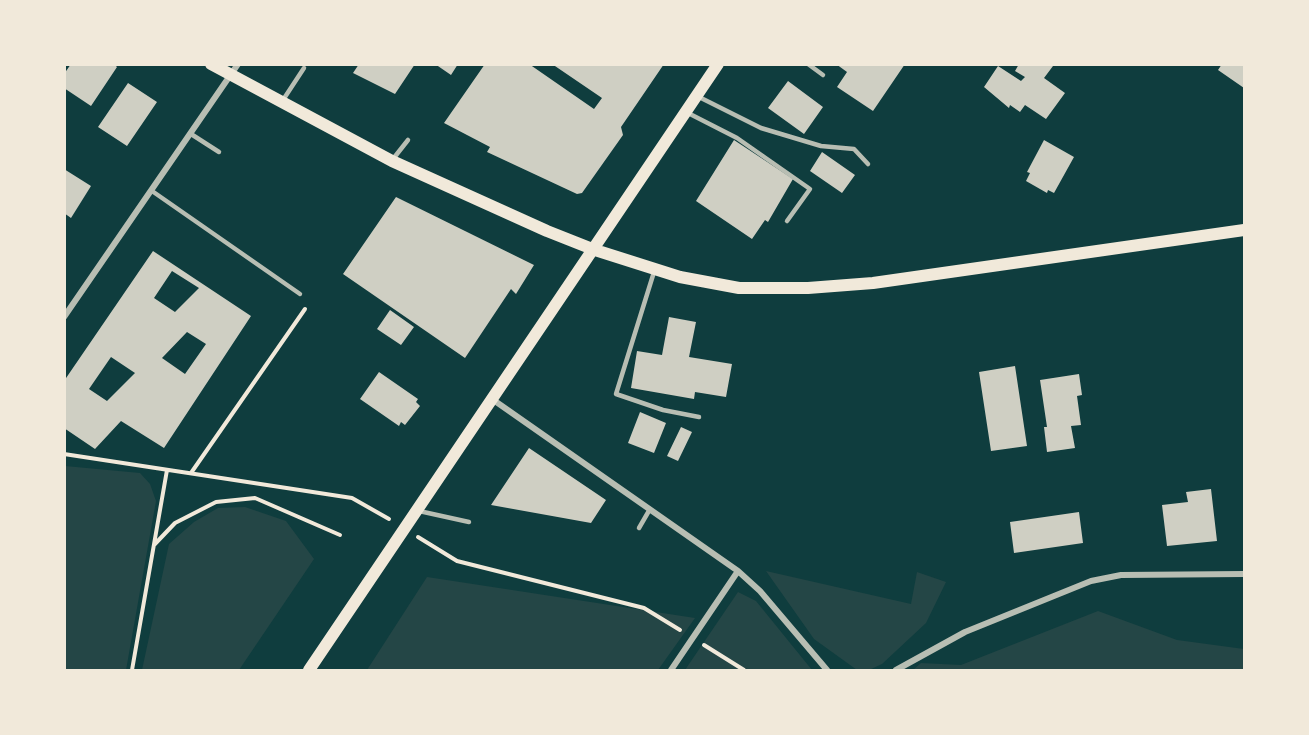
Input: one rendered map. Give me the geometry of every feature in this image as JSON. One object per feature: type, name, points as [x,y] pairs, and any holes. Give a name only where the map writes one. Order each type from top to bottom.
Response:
[{"type":"main road","points":[[211,64],[235,70],[281,103],[392,161],[594,250],[680,277],[739,288],[808,288],[873,283],[1245,230]]},
{"type":"main road","points":[[309,670],[718,64]]},
{"type":"street","points":[[64,317],[235,70]]},
{"type":"street","points":[[492,399],[738,571],[760,591],[827,670]]},
{"type":"street","points":[[671,670],[738,571]]},
{"type":"street","points":[[896,670],[965,632],[1091,581],[1121,575],[1245,574]]},
{"type":"lane","points":[[808,64],[823,75]]},
{"type":"lane","points":[[281,103],[304,68]]},
{"type":"lane","points":[[697,95],[761,128],[821,146],[854,149],[868,164]]},
{"type":"lane","points":[[685,112],[737,138],[810,189],[787,221]]},
{"type":"lane","points":[[191,134],[219,152]]},
{"type":"lane","points":[[392,161],[408,140]]},
{"type":"lane","points":[[152,191],[300,294]]},
{"type":"lane","points":[[655,269],[616,394],[663,410],[699,417]]},
{"type":"lane","points":[[639,528],[651,509]]},
{"type":"lane","points":[[416,510],[469,522]]},
{"type":"path","points":[[191,473],[311,301],[300,294]]},
{"type":"path","points":[[64,454],[352,498],[364,505]]},
{"type":"path","points":[[132,670],[167,470]]},
{"type":"path","points":[[154,545],[176,523],[216,502],[255,498],[340,535]]},
{"type":"path","points":[[437,549],[457,561],[644,608],[744,670]]},
{"type":"shaded area","points":[[65,466],[140,473],[150,484],[156,501],[126,670],[65,670]]},
{"type":"shaded area","points":[[245,507],[286,521],[314,559],[239,670],[142,670],[169,544],[194,522],[218,508]]},
{"type":"shaded area","points":[[766,571],[911,604],[917,572],[946,582],[926,623],[882,664],[869,670],[857,670],[814,639]]},
{"type":"shaded area","points":[[427,577],[695,618],[658,670],[367,670]]},
{"type":"shaded area","points":[[738,592],[756,601],[812,670],[685,670]]},
{"type":"shaded area","points":[[1098,611],[1177,640],[1244,649],[1244,670],[913,670],[921,663],[961,665]]},
{"type":"building","points":[[71,64],[114,64],[117,67],[91,106],[64,88],[64,74]]},
{"type":"building","points":[[359,64],[415,64],[395,94],[353,73]]},
{"type":"building","points":[[435,64],[458,64],[451,75]]},
{"type":"building","points":[[485,64],[529,64],[594,109],[602,98],[552,64],[664,64],[621,127],[623,135],[582,193],[577,194],[487,152],[490,147],[444,123]]},
{"type":"building","points":[[836,64],[905,64],[873,111],[837,87],[847,72]]},
{"type":"building","points":[[1019,64],[1053,66],[1044,78],[1065,93],[1046,119],[1025,105],[1020,112],[1010,105],[1009,108],[984,87],[998,66],[1021,81],[1025,77],[1015,71]]},
{"type":"building","points":[[1222,64],[1244,64],[1244,88],[1218,70]]},
{"type":"building","points":[[788,81],[823,107],[804,134],[768,108]]},
{"type":"building","points":[[128,83],[157,102],[127,146],[98,127]]},
{"type":"building","points":[[734,140],[793,179],[768,222],[765,220],[752,239],[696,201]]},
{"type":"building","points":[[1044,140],[1074,157],[1054,193],[1048,190],[1047,193],[1026,181],[1030,173],[1027,172]]},
{"type":"building","points":[[822,152],[855,175],[842,193],[810,171]]},
{"type":"building","points":[[64,169],[91,186],[71,218],[64,213]]},
{"type":"building","points":[[396,197],[534,265],[516,294],[511,289],[465,358],[343,274]]},
{"type":"building","points":[[153,251],[251,316],[164,448],[121,421],[95,449],[64,428],[64,381]],"holes":[[[172,271],[199,288],[175,312],[154,298]],[[187,332],[206,344],[185,374],[162,358]],[[111,357],[135,373],[107,401],[89,389]]]},
{"type":"building","points":[[390,310],[414,327],[401,345],[377,329]]},
{"type":"building","points":[[669,317],[696,322],[689,357],[732,364],[726,397],[695,392],[694,399],[631,388],[637,351],[662,355]]},
{"type":"building","points":[[1015,366],[1027,446],[991,451],[979,372]]},
{"type":"building","points":[[379,372],[418,399],[416,402],[420,406],[405,425],[401,422],[399,426],[360,399]]},
{"type":"building","points":[[1079,374],[1082,395],[1077,396],[1081,425],[1071,426],[1075,448],[1047,452],[1044,427],[1047,427],[1040,380]]},
{"type":"building","points":[[640,412],[666,423],[654,453],[628,443]]},
{"type":"building","points":[[681,427],[692,432],[678,461],[667,456]]},
{"type":"building","points":[[529,448],[606,500],[591,523],[491,505]]},
{"type":"building","points":[[1211,489],[1217,541],[1167,546],[1162,505],[1188,502],[1186,492]]},
{"type":"building","points":[[1079,512],[1083,543],[1014,553],[1010,522]]}]
